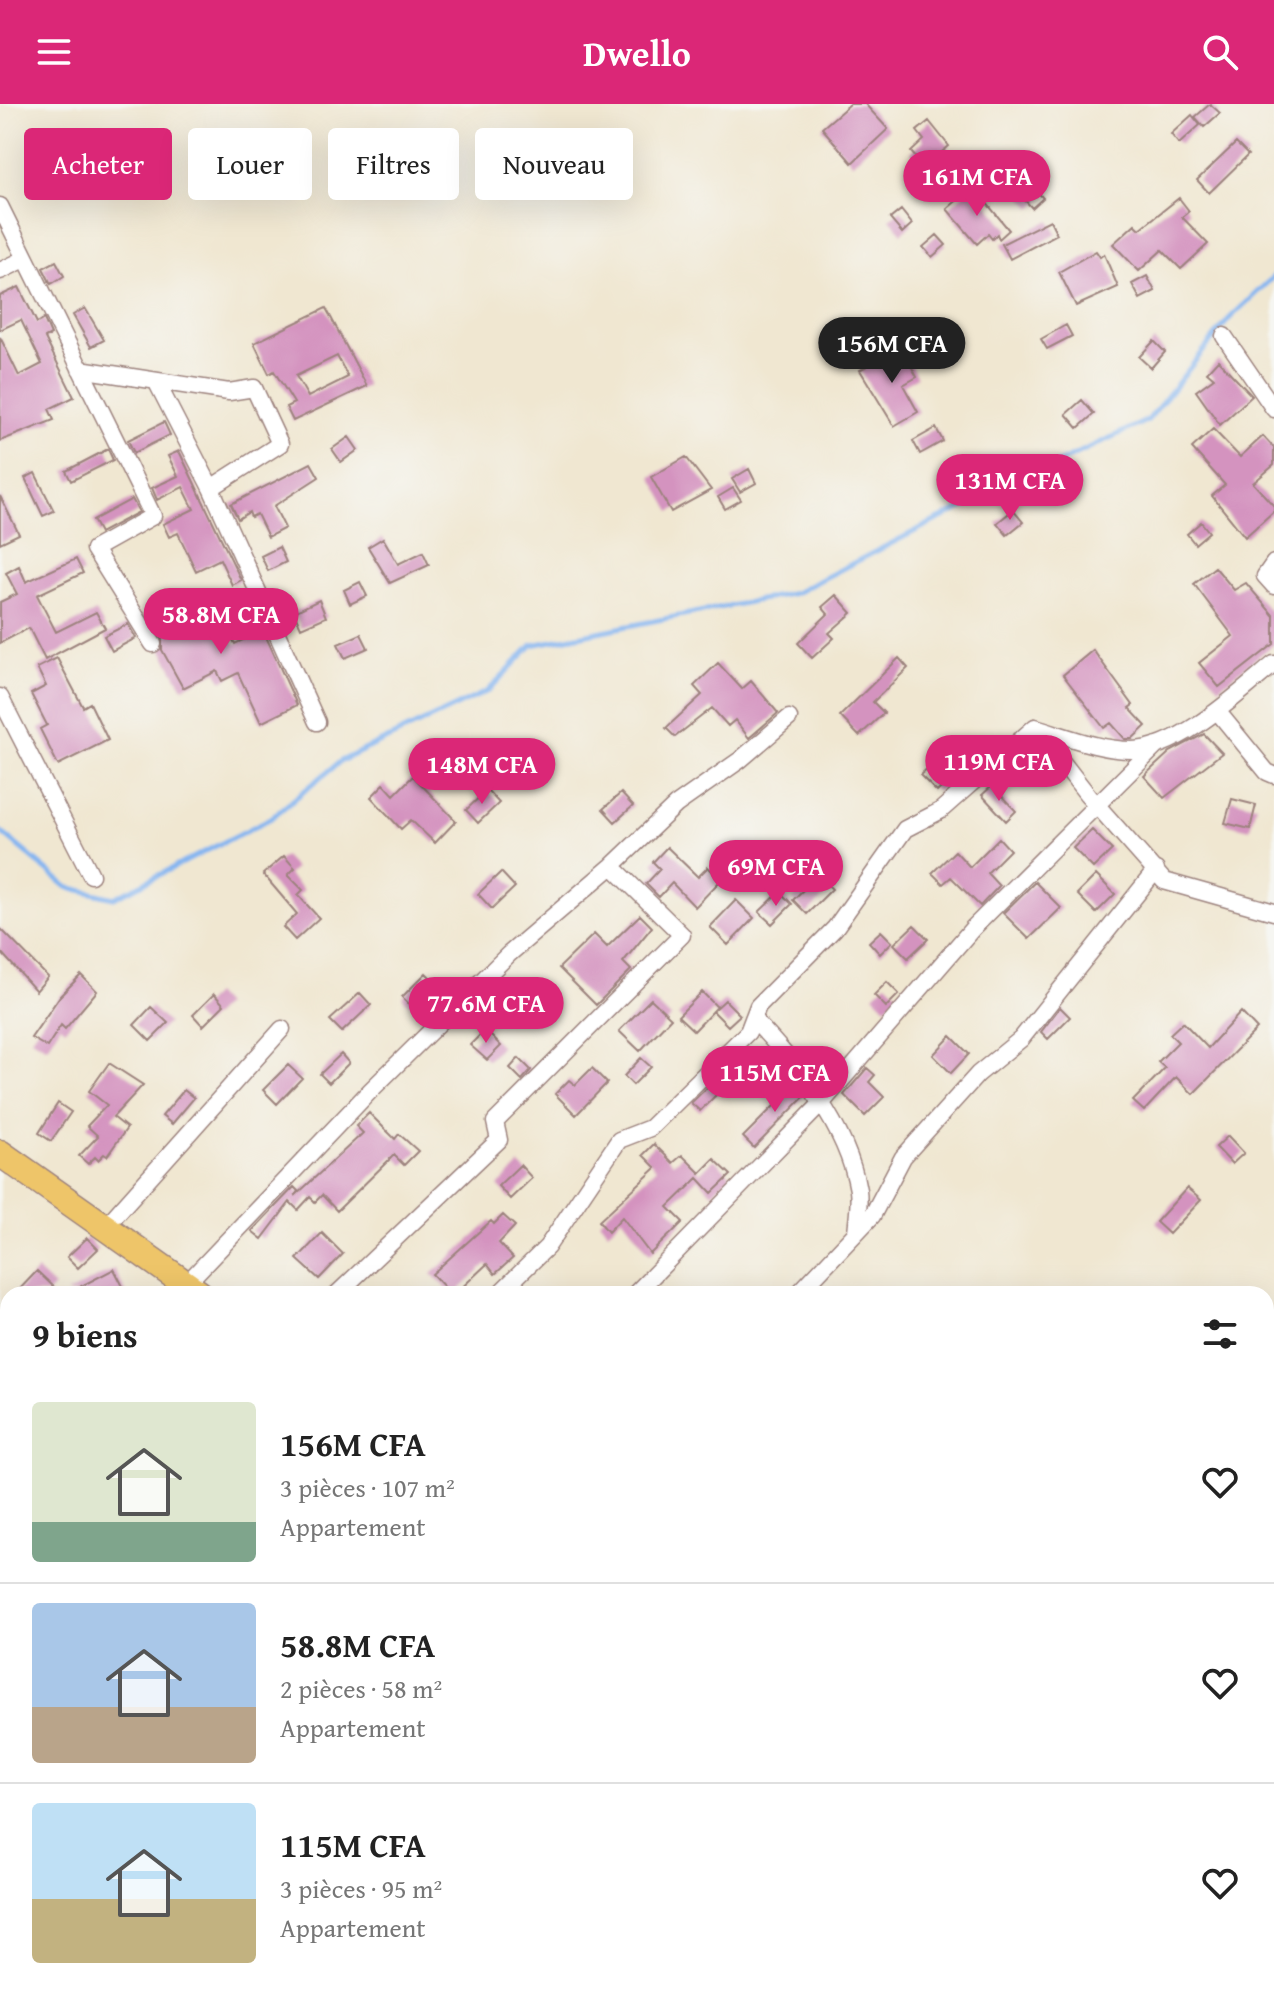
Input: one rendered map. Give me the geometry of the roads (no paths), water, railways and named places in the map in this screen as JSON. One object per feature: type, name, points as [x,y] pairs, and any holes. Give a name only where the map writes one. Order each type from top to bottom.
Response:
[{"type":"main road","points":[[0,1153],[189,1286]]},
{"type":"street","points":[[0,206],[153,516],[94,549],[153,644]]},
{"type":"street","points":[[0,271],[25,259]]},
{"type":"street","points":[[1224,336],[1274,409]]},
{"type":"street","points":[[80,369],[229,392],[254,388],[280,444],[211,488]]},
{"type":"street","points":[[156,381],[211,488],[317,722]]},
{"type":"street","points":[[1274,563],[1265,576],[1274,586]]},
{"type":"street","points":[[1035,727],[1110,748],[1136,750],[1178,736],[1218,712],[1274,664]]},
{"type":"street","points":[[0,697],[91,875]]},
{"type":"street","points":[[1218,712],[1267,772],[1274,775]]},
{"type":"street","points":[[196,1286],[391,1070],[509,954],[612,866],[676,805],[740,760],[789,718]]},
{"type":"street","points":[[1035,727],[1096,804],[1164,881],[1274,912]]},
{"type":"street","points":[[507,1286],[547,1247],[619,1140],[650,1128],[748,1032],[758,1006],[835,928],[905,829],[940,811],[1035,727]]},
{"type":"street","points":[[643,1286],[820,1105],[973,928],[1160,742]]},
{"type":"street","points":[[345,1286],[499,1140],[495,1122],[682,935],[612,866]]},
{"type":"street","points":[[806,1286],[872,1216],[903,1157],[978,1074],[1021,1039],[1156,870]]},
{"type":"street","points":[[753,1019],[787,1054],[820,1105],[852,1164],[858,1193],[856,1233]]},
{"type":"street","points":[[105,1227],[282,1029]]},
{"type":"waterway","points":[[0,831],[67,887],[114,898],[271,818],[341,761],[488,691],[532,645],[795,593],[935,521],[1148,420],[1229,319],[1274,276]]}]
